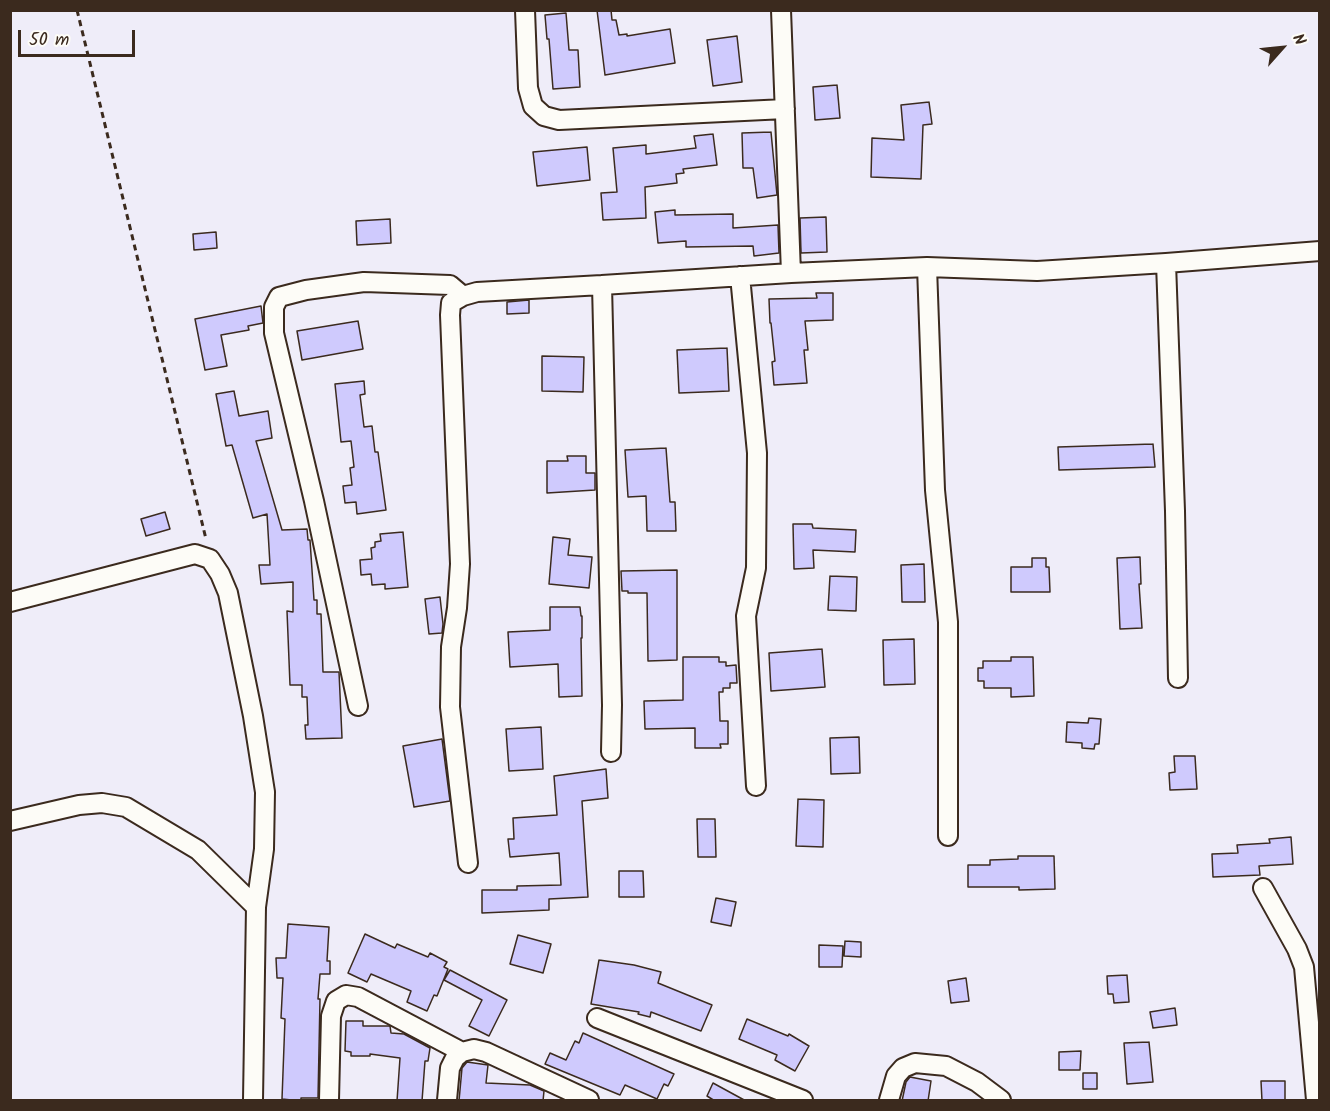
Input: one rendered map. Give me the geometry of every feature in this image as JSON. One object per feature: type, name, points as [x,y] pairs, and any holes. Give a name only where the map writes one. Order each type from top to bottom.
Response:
[{"type":"street","points":[[525,10],[528,88],[533,106],[544,116],[559,120],[785,109]]},
{"type":"street","points":[[782,10],[791,273]]},
{"type":"street","points":[[468,863],[452,742],[450,707],[451,647],[460,564],[450,315],[452,303],[463,296],[477,292],[740,276],[927,267],[1037,271],[1320,251]]},
{"type":"street","points":[[1166,263],[1175,511],[1178,678]]},
{"type":"street","points":[[927,267],[935,490],[948,622],[948,836]]},
{"type":"street","points":[[740,276],[757,453],[756,568],[746,616],[756,786]]},
{"type":"street","points":[[358,706],[277,343],[274,307],[279,297],[306,290],[364,282],[450,285],[463,296]]},
{"type":"street","points":[[602,285],[612,693],[611,752]]},
{"type":"street","points":[[10,602],[195,554],[210,559],[220,574],[228,593],[253,716],[265,792],[264,849],[256,908],[253,1101]]},
{"type":"street","points":[[10,821],[79,805],[102,803],[126,807],[198,850],[256,908]]},
{"type":"street","points":[[1263,888],[1298,949],[1304,967],[1316,1101]]},
{"type":"street","points":[[329,1101],[332,1016],[336,1001],[346,995],[358,997],[462,1052]]},
{"type":"street","points":[[597,1018],[803,1101]]},
{"type":"street","points":[[447,1101],[450,1068],[455,1058],[462,1052],[474,1049],[486,1052],[589,1101]]},
{"type":"street","points":[[889,1101],[896,1076],[903,1068],[915,1063],[946,1066],[977,1082],[1001,1101]]},
{"type":"path","points":[[77,10],[210,559]]},
{"type":"building","points":[[597,10],[611,10],[612,20],[616,20],[619,35],[627,34],[627,36],[670,29],[675,63],[605,75]]},
{"type":"building","points":[[566,13],[569,50],[578,50],[580,87],[553,89],[545,15]]},
{"type":"building","points":[[737,36],[742,82],[713,86],[707,40]]},
{"type":"building","points":[[837,85],[840,118],[815,120],[813,87]]},
{"type":"building","points":[[929,102],[932,124],[923,125],[921,179],[871,177],[872,138],[904,140],[901,105]]},
{"type":"building","points":[[771,132],[777,195],[757,198],[753,168],[743,168],[742,133]]},
{"type":"building","points":[[713,134],[717,165],[683,169],[684,173],[676,174],[677,183],[645,187],[646,218],[603,220],[601,193],[617,192],[613,148],[646,145],[646,154],[696,148],[694,136]]},
{"type":"building","points":[[587,147],[590,180],[537,186],[533,152]]},
{"type":"building","points":[[675,210],[675,215],[733,214],[733,228],[778,225],[779,253],[754,256],[753,246],[686,247],[686,241],[658,243],[655,212]]},
{"type":"building","points":[[826,217],[827,252],[801,253],[800,218]]},
{"type":"building","points":[[390,219],[391,243],[357,245],[356,221]]},
{"type":"building","points":[[216,232],[217,248],[194,250],[193,234]]},
{"type":"building","points":[[816,293],[833,293],[833,320],[805,321],[808,350],[804,350],[807,383],[774,385],[772,362],[775,361],[769,299],[817,298]]},
{"type":"building","points":[[529,300],[529,313],[507,314],[507,302]]},
{"type":"building","points":[[261,306],[263,323],[248,326],[249,330],[221,335],[227,366],[205,370],[195,319]]},
{"type":"building","points":[[358,321],[363,349],[302,360],[297,331]]},
{"type":"building","points":[[727,348],[729,391],[679,393],[677,350]]},
{"type":"building","points":[[542,356],[584,357],[583,392],[542,391]]},
{"type":"building","points":[[364,381],[365,394],[360,395],[364,427],[372,426],[386,510],[357,514],[356,502],[345,503],[343,486],[352,485],[350,468],[354,467],[351,441],[341,442],[335,384]]},
{"type":"building","points":[[234,391],[239,416],[268,411],[272,438],[256,441],[282,530],[307,529],[308,540],[310,540],[314,600],[317,600],[317,614],[321,614],[323,672],[339,672],[342,738],[306,739],[307,697],[302,697],[302,685],[290,685],[287,611],[293,612],[293,582],[261,584],[259,565],[270,565],[267,514],[253,518],[232,445],[226,446],[216,394]]},
{"type":"building","points":[[1153,444],[1155,467],[1059,470],[1058,447]]},
{"type":"building","points":[[666,448],[670,502],[675,502],[676,531],[647,531],[646,496],[628,497],[625,450]]},
{"type":"building","points":[[567,456],[586,456],[586,473],[595,473],[595,490],[547,493],[547,461],[568,461]]},
{"type":"building","points":[[165,512],[170,529],[146,536],[141,519]]},
{"type":"building","points":[[793,524],[812,524],[813,528],[856,530],[855,552],[813,550],[814,568],[794,569]]},
{"type":"building","points":[[403,532],[408,587],[385,589],[385,584],[372,585],[371,574],[361,575],[360,560],[372,559],[371,548],[375,547],[375,542],[381,541],[380,534]]},
{"type":"building","points":[[553,537],[570,539],[568,555],[592,557],[589,588],[549,584]]},
{"type":"building","points":[[1140,557],[1142,628],[1120,629],[1117,558]]},
{"type":"building","points":[[1032,558],[1046,558],[1046,567],[1049,567],[1050,592],[1011,592],[1011,567],[1032,567]]},
{"type":"building","points":[[924,564],[925,602],[902,602],[901,565]]},
{"type":"building","points":[[677,570],[677,660],[648,661],[647,593],[622,591],[621,571]]},
{"type":"building","points":[[830,576],[857,577],[856,611],[828,610]]},
{"type":"building","points":[[440,597],[442,633],[429,634],[425,599]]},
{"type":"building","points":[[550,607],[580,607],[582,696],[559,697],[558,664],[510,667],[508,632],[550,630]]},
{"type":"building","points":[[914,639],[915,684],[884,685],[883,640]]},
{"type":"building","points":[[822,649],[825,687],[771,691],[769,653]]},
{"type":"building","points":[[683,657],[719,657],[719,662],[726,662],[726,666],[736,665],[737,683],[730,683],[730,688],[723,688],[723,692],[719,692],[720,721],[728,721],[728,744],[720,744],[721,748],[695,748],[695,728],[645,729],[644,701],[683,700]]},
{"type":"building","points":[[1011,657],[1033,657],[1034,696],[1011,697],[1011,688],[984,688],[984,681],[978,681],[978,668],[983,668],[983,661],[1011,661]]},
{"type":"building","points":[[1089,718],[1101,719],[1099,744],[1095,744],[1094,749],[1082,748],[1082,743],[1066,742],[1067,722],[1088,723]]},
{"type":"building","points":[[541,727],[543,769],[509,771],[506,729]]},
{"type":"building","points":[[859,737],[860,773],[831,774],[830,738]]},
{"type":"building","points":[[442,739],[450,801],[414,807],[403,746]]},
{"type":"building","points":[[1174,756],[1195,756],[1197,789],[1170,790],[1169,773],[1175,772]]},
{"type":"building","points":[[606,769],[608,798],[582,801],[588,897],[549,899],[549,910],[482,913],[482,890],[517,890],[517,886],[561,885],[559,853],[510,857],[508,839],[514,839],[513,818],[557,815],[554,776]]},
{"type":"building","points":[[798,799],[824,800],[823,847],[796,846]]},
{"type":"building","points":[[697,819],[715,819],[716,857],[698,857]]},
{"type":"building","points":[[1291,837],[1293,864],[1259,866],[1260,875],[1213,877],[1212,854],[1238,853],[1237,845],[1270,843],[1269,839]]},
{"type":"building","points":[[1018,856],[1054,856],[1055,889],[1019,890],[1019,887],[968,887],[968,865],[990,865],[990,860],[1018,859]]},
{"type":"building","points":[[619,871],[643,871],[644,897],[619,897]]},
{"type":"building","points":[[716,898],[736,902],[731,926],[711,922]]},
{"type":"building","points":[[288,924],[329,927],[327,961],[330,961],[330,974],[320,974],[318,999],[320,999],[318,1098],[301,1098],[301,1101],[282,1099],[285,1019],[281,1018],[283,978],[277,978],[276,958],[286,958]]},
{"type":"building","points":[[365,934],[395,948],[397,944],[428,957],[430,953],[447,962],[444,967],[448,969],[437,996],[434,995],[427,1011],[407,1002],[411,991],[371,974],[367,982],[348,973]]},
{"type":"building","points":[[518,935],[551,944],[543,973],[510,964]]},
{"type":"building","points":[[845,941],[861,942],[861,957],[844,956]]},
{"type":"building","points":[[819,945],[843,946],[842,967],[819,967]]},
{"type":"building","points":[[599,960],[661,972],[658,983],[712,1005],[701,1031],[651,1012],[650,1017],[638,1014],[639,1012],[591,1004]]},
{"type":"building","points":[[450,970],[507,1000],[489,1036],[469,1026],[482,1000],[444,980]]},
{"type":"building","points":[[1127,975],[1129,1002],[1114,1003],[1113,994],[1108,994],[1107,976]]},
{"type":"building","points":[[966,978],[969,1001],[951,1003],[948,981]]},
{"type":"building","points":[[1175,1008],[1177,1025],[1153,1028],[1150,1012]]},
{"type":"building","points":[[747,1019],[788,1036],[789,1034],[809,1046],[795,1071],[775,1060],[777,1055],[739,1039]]},
{"type":"building","points":[[346,1021],[363,1021],[363,1026],[390,1026],[391,1033],[404,1034],[430,1048],[428,1061],[425,1061],[422,1101],[397,1101],[400,1058],[370,1054],[370,1056],[351,1056],[351,1052],[345,1051]]},
{"type":"building","points":[[583,1033],[674,1074],[668,1086],[664,1084],[657,1099],[625,1085],[620,1095],[545,1064],[550,1053],[566,1060],[575,1041],[579,1043]]},
{"type":"building","points":[[1149,1042],[1153,1082],[1127,1084],[1124,1043]]},
{"type":"building","points":[[1081,1051],[1080,1070],[1059,1070],[1059,1052]]},
{"type":"building","points":[[467,1062],[488,1065],[486,1083],[530,1085],[544,1091],[543,1101],[459,1101],[462,1068]]},
{"type":"building","points":[[1083,1073],[1097,1073],[1097,1089],[1083,1089]]},
{"type":"building","points":[[910,1077],[931,1081],[928,1101],[902,1101],[906,1082]]},
{"type":"building","points":[[1261,1081],[1285,1081],[1285,1101],[1262,1101]]},
{"type":"building","points":[[713,1083],[746,1101],[715,1101],[707,1096]]}]
